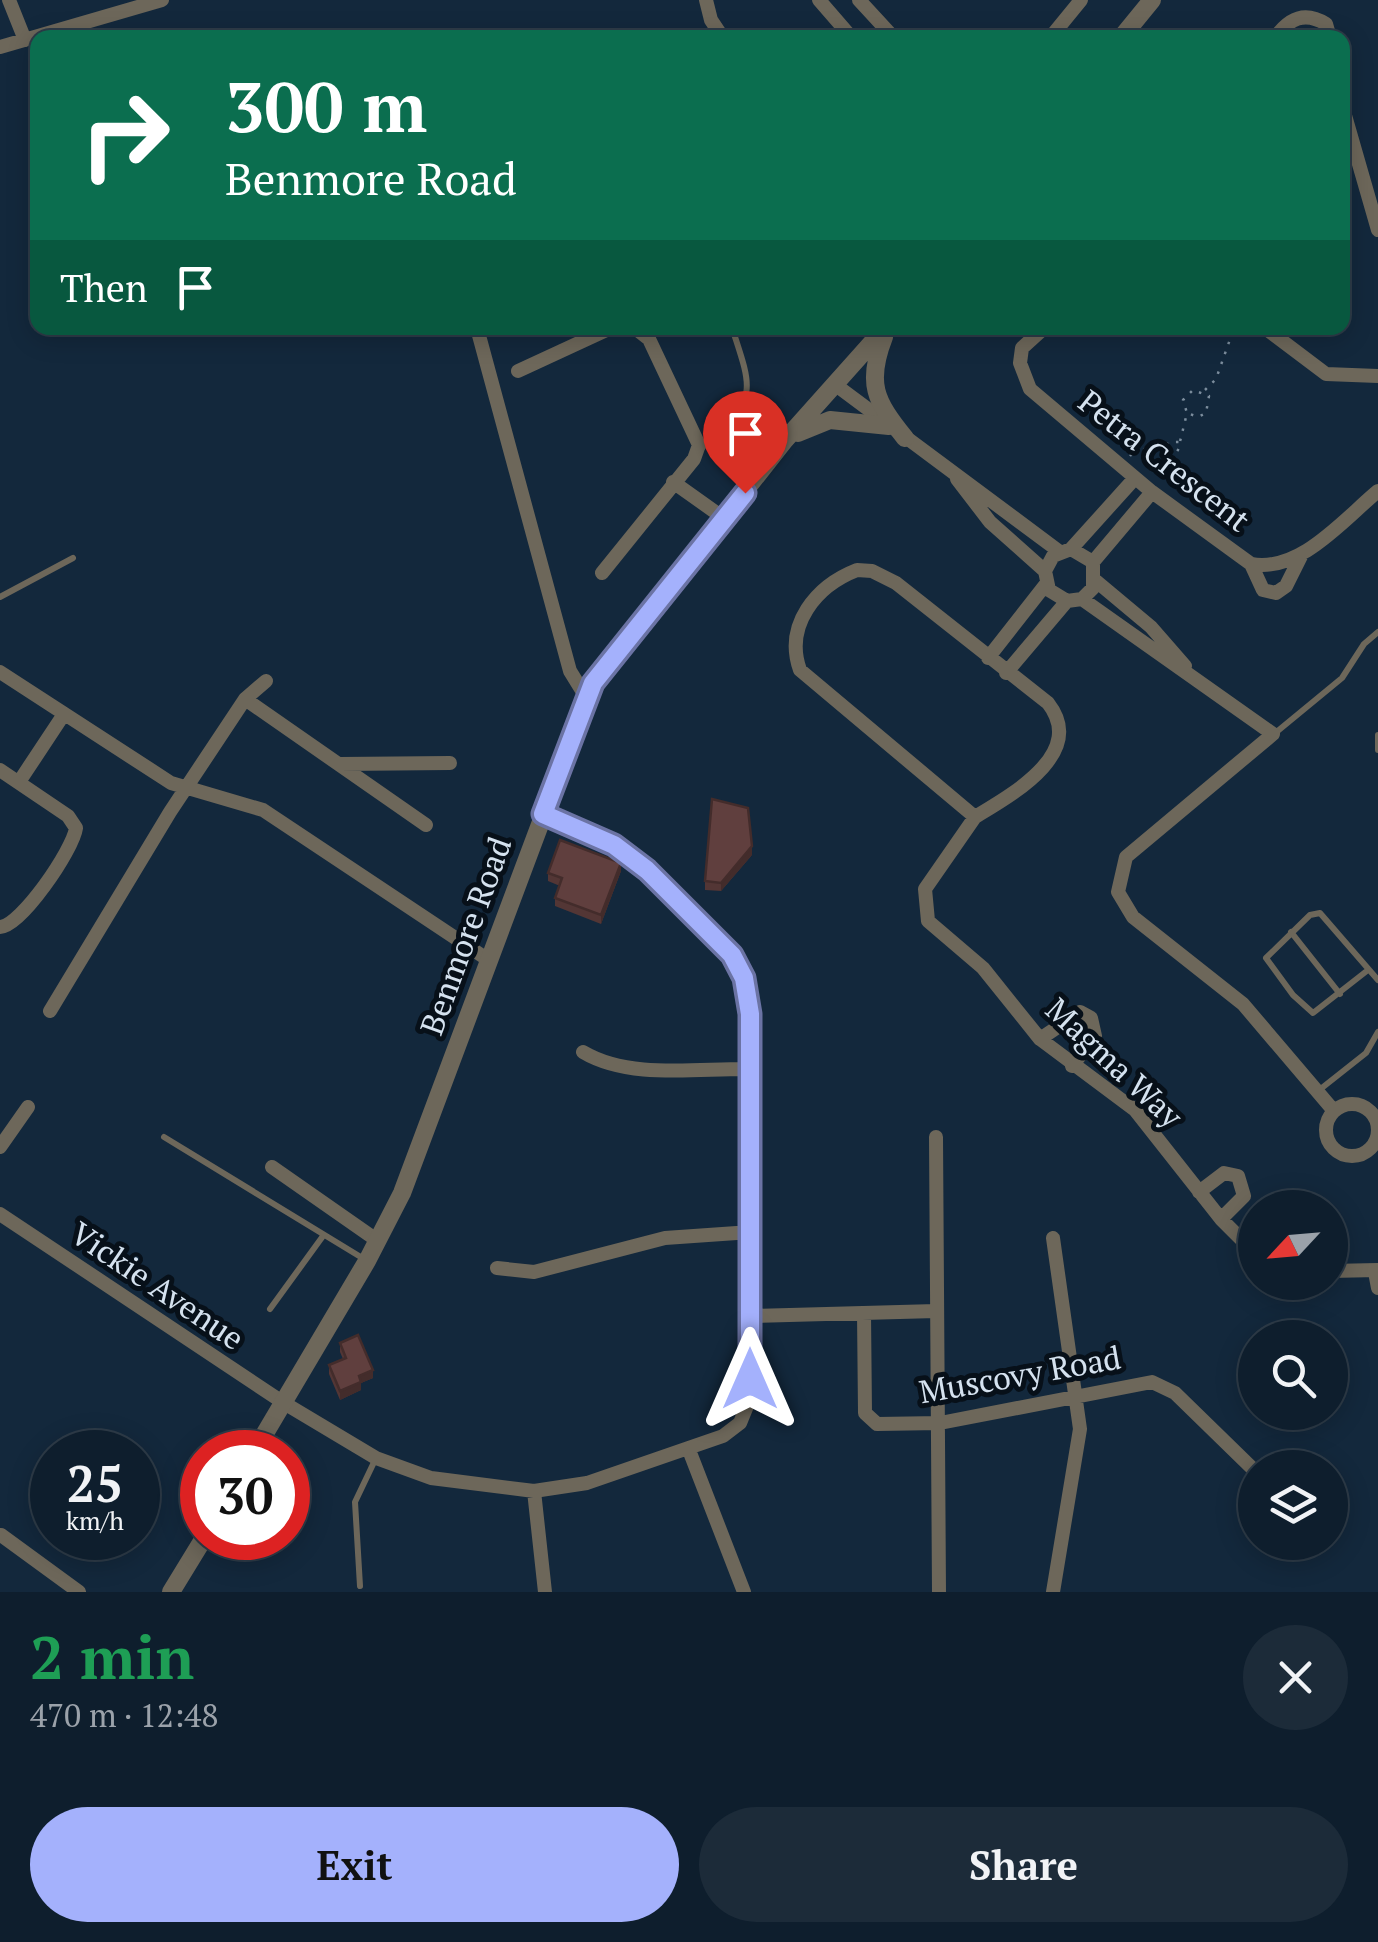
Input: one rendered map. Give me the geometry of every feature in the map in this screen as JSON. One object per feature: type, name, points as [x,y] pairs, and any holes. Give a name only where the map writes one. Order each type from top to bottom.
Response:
[{"type":"street","points":[[9,0],[25,40]]},
{"type":"street","points":[[59,30],[162,0]]},
{"type":"street","points":[[706,0],[718,30]]},
{"type":"street","points":[[819,0],[845,30]]},
{"type":"street","points":[[860,0],[887,30]]},
{"type":"street","points":[[1057,30],[1081,0]]},
{"type":"street","points":[[1128,30],[1152,0]]},
{"type":"street","points":[[1282,30],[1291,20],[1310,16],[1326,24],[1328,30]]},
{"type":"street","points":[[0,47],[30,39]]},
{"type":"street","points":[[1350,133],[1378,230]]},
{"type":"street","points":[[478,335],[570,671],[586,697]]},
{"type":"street","points":[[518,371],[596,335]]},
{"type":"street","points":[[602,573],[698,452],[696,436],[643,335]]},
{"type":"street","name":"Benmore Road","points":[[267,1430],[368,1261],[408,1177],[586,697],[611,657],[785,440],[881,335]]},
{"type":"street","points":[[885,335],[872,379],[897,432]]},
{"type":"street","name":"Petra Crescent","points":[[1036,335],[1022,348],[1023,378],[1038,396],[1134,478],[1251,564],[1282,564],[1303,553],[1378,491]]},
{"type":"street","points":[[1274,335],[1326,374],[1378,376]]},
{"type":"street","points":[[837,386],[957,479],[990,522],[1046,578],[1054,596],[1075,600],[1192,674],[1272,734],[1126,857],[1118,892],[1133,917],[1243,1004],[1334,1111]]},
{"type":"street","points":[[785,440],[830,420],[897,432]]},
{"type":"street","points":[[988,658],[1065,550],[1134,478]]},
{"type":"street","points":[[957,479],[981,489],[1065,550],[1084,553],[1093,562],[1096,581],[1151,628],[1192,674]]},
{"type":"street","points":[[673,482],[724,519]]},
{"type":"street","points":[[1093,562],[1152,492]]},
{"type":"street","points":[[1251,564],[1263,590],[1276,593],[1286,586],[1303,553]]},
{"type":"street","points":[[857,570],[872,571],[915,597],[988,658],[1048,704],[1059,718],[1061,740],[1029,780],[975,817],[812,683],[800,670],[795,638],[810,604],[839,577],[857,570]]},
{"type":"street","points":[[1006,673],[1096,581]]},
{"type":"street","points":[[0,672],[154,774],[263,810],[490,961]]},
{"type":"street","points":[[50,1011],[188,788],[246,700],[266,681]]},
{"type":"street","points":[[246,700],[426,825]]},
{"type":"street","points":[[19,782],[64,714]]},
{"type":"street","points":[[339,764],[450,763]]},
{"type":"street","points":[[0,770],[68,816],[76,834],[25,912],[14,924],[0,927]]},
{"type":"street","name":"Vickie Avenue","points":[[0,1214],[284,1402],[376,1458],[432,1478],[534,1491],[587,1484],[689,1450],[733,1430],[746,1412],[750,1316],[749,998],[732,955],[626,853],[543,814]]},
{"type":"street","name":"Magma Way","points":[[975,817],[926,889],[928,921],[982,968],[1040,1039],[1134,1110],[1238,1236]]},
{"type":"street","points":[[1040,1039],[1072,1014],[1080,1012],[1091,1018],[1095,1036],[1072,1066]]},
{"type":"street","points":[[583,1052],[597,1060],[630,1068],[751,1069]]},
{"type":"street","points":[[1349,1104],[1365,1108],[1375,1120],[1378,1134],[1368,1150],[1343,1154],[1326,1135],[1334,1111],[1349,1104]]},
{"type":"street","points":[[0,1147],[28,1108]]},
{"type":"street","points":[[936,1137],[939,1592]]},
{"type":"street","points":[[272,1167],[378,1241]]},
{"type":"street","points":[[1199,1192],[1224,1173],[1238,1176],[1244,1196],[1221,1219]]},
{"type":"street","points":[[497,1268],[534,1272],[665,1238],[751,1232]]},
{"type":"street","points":[[1053,1238],[1077,1397],[1080,1452],[1053,1592]]},
{"type":"street","points":[[1348,1271],[1376,1271],[1378,1288]]},
{"type":"street","points":[[750,1316],[829,1318],[936,1311]]},
{"type":"street","name":"Muscovy Road","points":[[864,1313],[867,1418],[877,1424],[940,1423],[1142,1381],[1164,1386],[1238,1455]]},
{"type":"street","points":[[689,1450],[744,1592]]},
{"type":"street","points":[[534,1491],[544,1592]]},
{"type":"street","points":[[1,1535],[79,1592]]},
{"type":"street","points":[[171,1592],[191,1560]]},
{"type":"lane","points":[[698,452],[746,402],[750,391],[734,335]]},
{"type":"lane","points":[[0,597],[73,558]]},
{"type":"lane","points":[[1272,734],[1342,678],[1364,644],[1378,632]]},
{"type":"lane","points":[[1378,735],[1378,750]]},
{"type":"lane","points":[[1368,970],[1313,1013],[1293,995],[1266,958],[1310,915],[1323,914],[1378,980]]},
{"type":"lane","points":[[1291,932],[1340,994]]},
{"type":"lane","points":[[1318,1091],[1366,1053],[1378,1032]]},
{"type":"lane","points":[[164,1138],[368,1261]]},
{"type":"lane","points":[[270,1309],[323,1236]]},
{"type":"lane","points":[[360,1586],[356,1502],[362,1480],[376,1458]]},
{"type":"path","points":[[1204,391],[1216,379],[1232,335]]},
{"type":"path","points":[[1166,502],[1184,482],[1177,474],[1184,467],[1176,462],[1187,413],[1185,396],[1193,390],[1204,391]]},
{"type":"path","points":[[1187,413],[1198,417],[1208,411],[1211,403],[1204,391]]},
{"type":"path","points":[[1122,465],[1140,444],[1147,451],[1154,444],[1162,450],[1170,442],[1180,442]]},
{"type":"building","points":[[712,799],[748,808],[752,846],[721,883],[705,881]]},
{"type":"building","points":[[560,840],[621,863],[601,915],[555,898],[562,878],[548,873]]},
{"type":"building","points":[[358,1335],[373,1370],[359,1376],[361,1382],[340,1391],[329,1365],[346,1358],[340,1343]]},
{"type":"route","points":[[745,493],[593,683],[543,814],[596,836],[637,861],[732,955],[744,978],[750,1014],[750,1379]]}]
